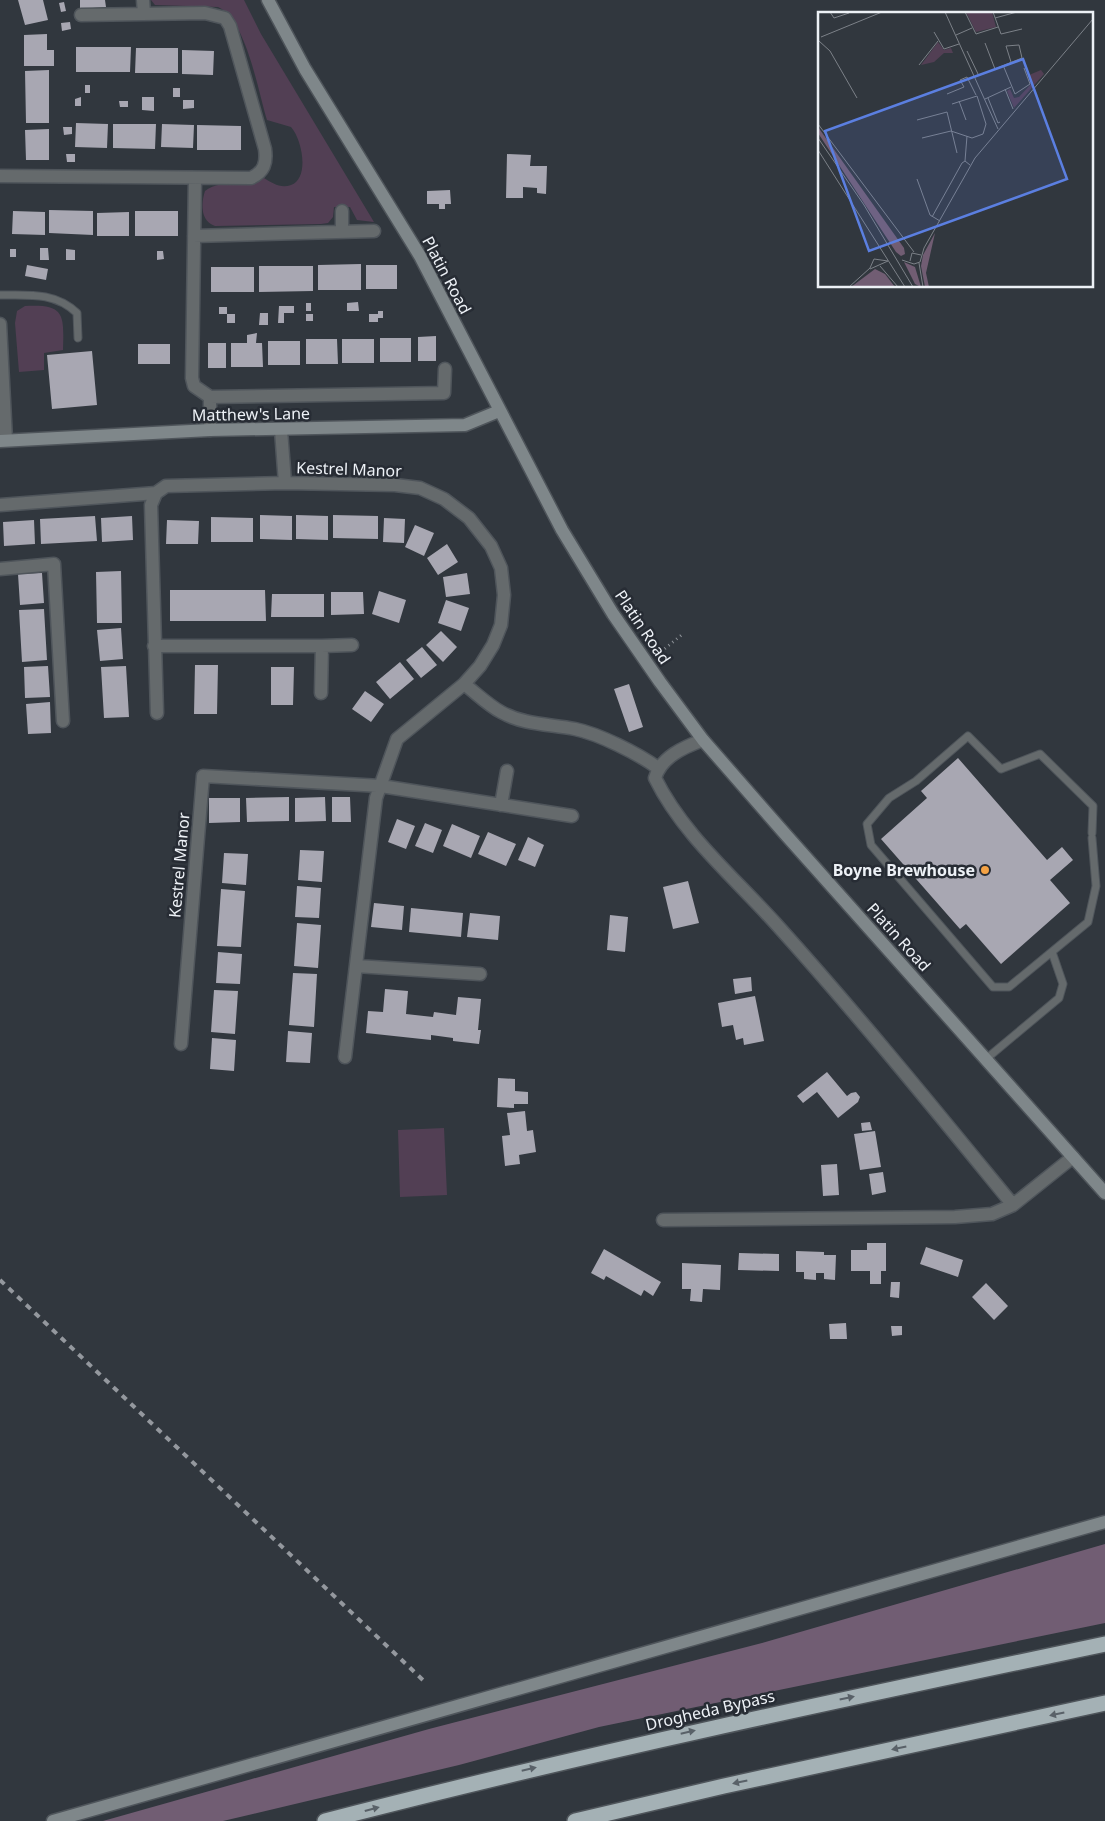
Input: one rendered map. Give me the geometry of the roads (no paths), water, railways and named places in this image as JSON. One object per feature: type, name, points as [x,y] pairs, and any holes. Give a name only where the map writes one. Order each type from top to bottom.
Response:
[{"type":"highway","name":"Drogheda Bypass","points":[[325,1821],[482,1780],[720,1725],[1105,1644]]},
{"type":"highway","points":[[575,1821],[724,1786],[1105,1703]]},
{"type":"street","points":[[143,0],[144,14]]},
{"type":"street","name":"Platin Road","points":[[268,0],[305,69],[420,256],[562,530],[647,663],[703,740],[1105,1193]]},
{"type":"street","points":[[0,176],[250,178],[258,174],[265,166],[265,149],[230,26],[225,18],[209,13],[81,15]]},
{"type":"street","points":[[195,178],[192,378],[194,386],[210,397],[444,393],[446,369]]},
{"type":"street","points":[[342,211],[342,231]]},
{"type":"street","points":[[194,236],[374,231]]},
{"type":"street","points":[[0,324],[3,441]]},
{"type":"street","points":[[210,397],[210,430]]},
{"type":"street","name":"Matthew's Lane","points":[[3,441],[210,430],[465,425],[499,411]]},
{"type":"street","name":"Kestrel Manor","points":[[281,430],[285,483]]},
{"type":"street","name":"Kestrel Manor","points":[[0,505],[156,493],[166,486],[176,484],[395,485],[420,488],[444,499],[481,530],[501,568],[504,594],[500,625],[493,645],[480,666],[464,684],[397,739],[376,798],[346,1057]]},
{"type":"street","points":[[156,493],[151,505],[157,712]]},
{"type":"street","points":[[0,568],[54,564],[63,721]]},
{"type":"street","points":[[154,646],[352,645]]},
{"type":"street","points":[[320,693],[322,646]]},
{"type":"street","points":[[464,684],[501,712],[534,724],[575,729],[597,736],[647,760],[658,768]]},
{"type":"street","points":[[703,740],[672,755],[658,768],[655,778],[667,802],[712,856],[777,925],[951,1129],[1013,1206]]},
{"type":"street","points":[[501,805],[507,771]]},
{"type":"street","name":"Kestrel Manor","points":[[181,1044],[203,776],[381,786],[572,816]]},
{"type":"street","points":[[356,966],[480,974]]},
{"type":"street","points":[[663,1220],[955,1217],[992,1214],[1013,1206],[1073,1157]]},
{"type":"street","points":[[53,1821],[1105,1522]]},
{"type":"lane","points":[[0,296],[48,296],[67,304],[77,313],[78,338]]},
{"type":"lane","points":[[968,736],[1000,769],[1040,754],[1093,806],[1092,836],[1096,886],[1088,922],[1052,952],[1009,988],[994,987],[871,845],[867,824],[889,798],[916,780],[968,736]]},
{"type":"lane","points":[[986,1059],[1059,998],[1063,984],[1052,952]]},
{"type":"railway","points":[[0,1280],[425,1682]]},
{"type":"place","name":"Boyne Brewhouse","points":[[985,870]]}]
